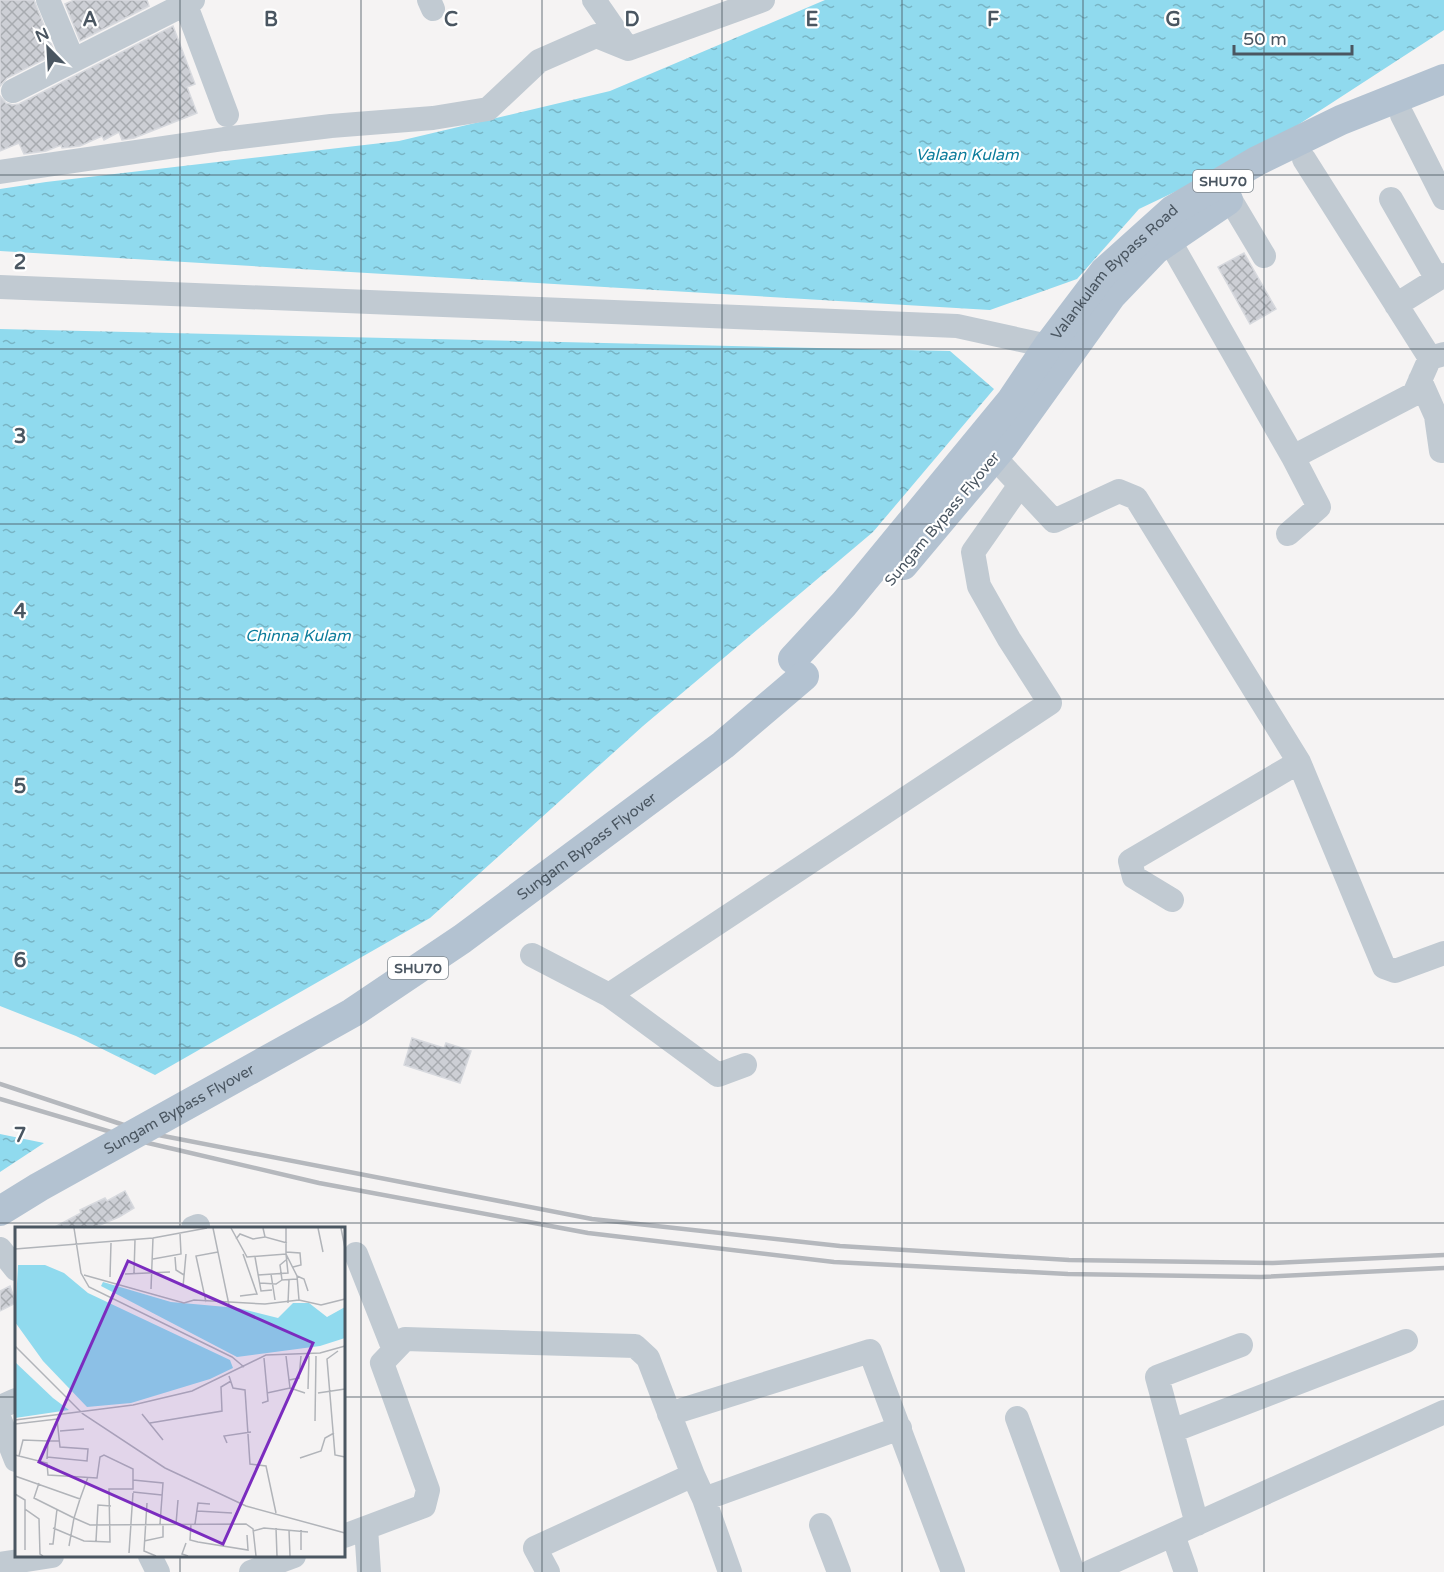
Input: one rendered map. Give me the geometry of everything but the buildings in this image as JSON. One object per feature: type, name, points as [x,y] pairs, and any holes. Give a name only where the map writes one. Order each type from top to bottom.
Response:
[{"type":"main road","name":"Valankulam Bypass Road","points":[[1058,352],[1104,272],[1173,210],[1257,161],[1341,120],[1444,79]]},
{"type":"main road","name":"Valankulam Bypass Road","points":[[1058,352],[1156,249],[1230,199],[1270,175],[1444,97]]},
{"type":"main road","name":"Sungam Bypass Flyover","points":[[0,1190],[340,999],[450,925],[589,819],[798,667],[857,620],[994,457],[1058,352]]},
{"type":"main road","name":"Sungam Bypass Flyover","points":[[0,1211],[49,1181],[352,1013],[462,939],[723,746],[798,667],[844,604],[1011,400],[1058,352]]},
{"type":"street","points":[[48,0],[72,60]]},
{"type":"street","points":[[594,0],[628,49]]},
{"type":"street","points":[[0,172],[224,139],[331,126],[433,118],[488,109],[539,61],[596,36],[628,49],[763,0]]},
{"type":"street","points":[[13,91],[188,1],[227,115]]},
{"type":"street","points":[[1402,115],[1444,198]]},
{"type":"street","points":[[1293,457],[1414,394],[1420,380],[1437,356],[1396,305],[1304,159]]},
{"type":"street","points":[[1230,199],[1264,256]]},
{"type":"street","points":[[1391,199],[1441,277],[1396,305]]},
{"type":"street","points":[[1169,240],[1293,457],[1319,507],[1288,534]]},
{"type":"street","points":[[0,286],[957,326],[1058,352]]},
{"type":"street","points":[[1420,380],[1437,416],[1441,451]]},
{"type":"street","points":[[994,457],[1054,521],[1119,491],[1136,498],[1299,762],[1384,967],[1395,971],[1444,953]]},
{"type":"street","points":[[609,995],[1050,703],[1009,639],[979,586],[973,552],[1020,484]]},
{"type":"street","points":[[1172,900],[1134,877],[1130,861],[1299,762]]},
{"type":"street","points":[[532,955],[609,995],[718,1075],[745,1065]]},
{"type":"street","points":[[0,1249],[15,1268]]},
{"type":"street","points":[[356,1254],[394,1350]]},
{"type":"street","points":[[369,1572],[355,1532],[424,1506],[428,1490],[382,1363],[405,1339],[635,1346],[648,1358],[704,1499],[730,1572]]},
{"type":"street","points":[[1172,1431],[1406,1341]]},
{"type":"street","points":[[1197,1524],[1157,1377],[1241,1345]]},
{"type":"street","points":[[669,1414],[870,1351],[953,1572]]},
{"type":"street","points":[[0,1407],[15,1400]]},
{"type":"street","points":[[1090,1572],[1444,1412]]},
{"type":"street","points":[[1017,1418],[1073,1572]]},
{"type":"street","points":[[0,1420],[15,1458]]},
{"type":"street","points":[[704,1499],[900,1428]]},
{"type":"street","points":[[548,1572],[535,1548],[693,1475]]},
{"type":"street","points":[[821,1525],[839,1572]]},
{"type":"street","points":[[1173,1535],[1186,1572]]},
{"type":"street","points":[[0,1564],[46,1557]]},
{"type":"street","points":[[59,1557],[65,1572]]},
{"type":"street","points":[[150,1557],[158,1572]]},
{"type":"street","points":[[251,1572],[291,1557]]},
{"type":"water","name":"Valaan Kulam","points":[[825,0],[1444,0],[1444,30],[1250,156],[1139,209],[1077,279],[990,310],[0,251],[0,189],[399,141],[610,91]]},
{"type":"water","name":"Chinna Kulam","points":[[0,329],[950,351],[994,389],[873,532],[643,726],[430,918],[155,1075],[76,1036],[0,1006]]},
{"type":"water","points":[[0,1134],[44,1143],[0,1172]]},
{"type":"railway","points":[[0,1084],[148,1133],[592,1219],[840,1246],[1069,1260],[1273,1263],[1444,1255]]},
{"type":"railway","points":[[0,1099],[148,1143],[319,1183],[588,1233],[834,1262],[1068,1274],[1261,1277],[1444,1268]]}]
